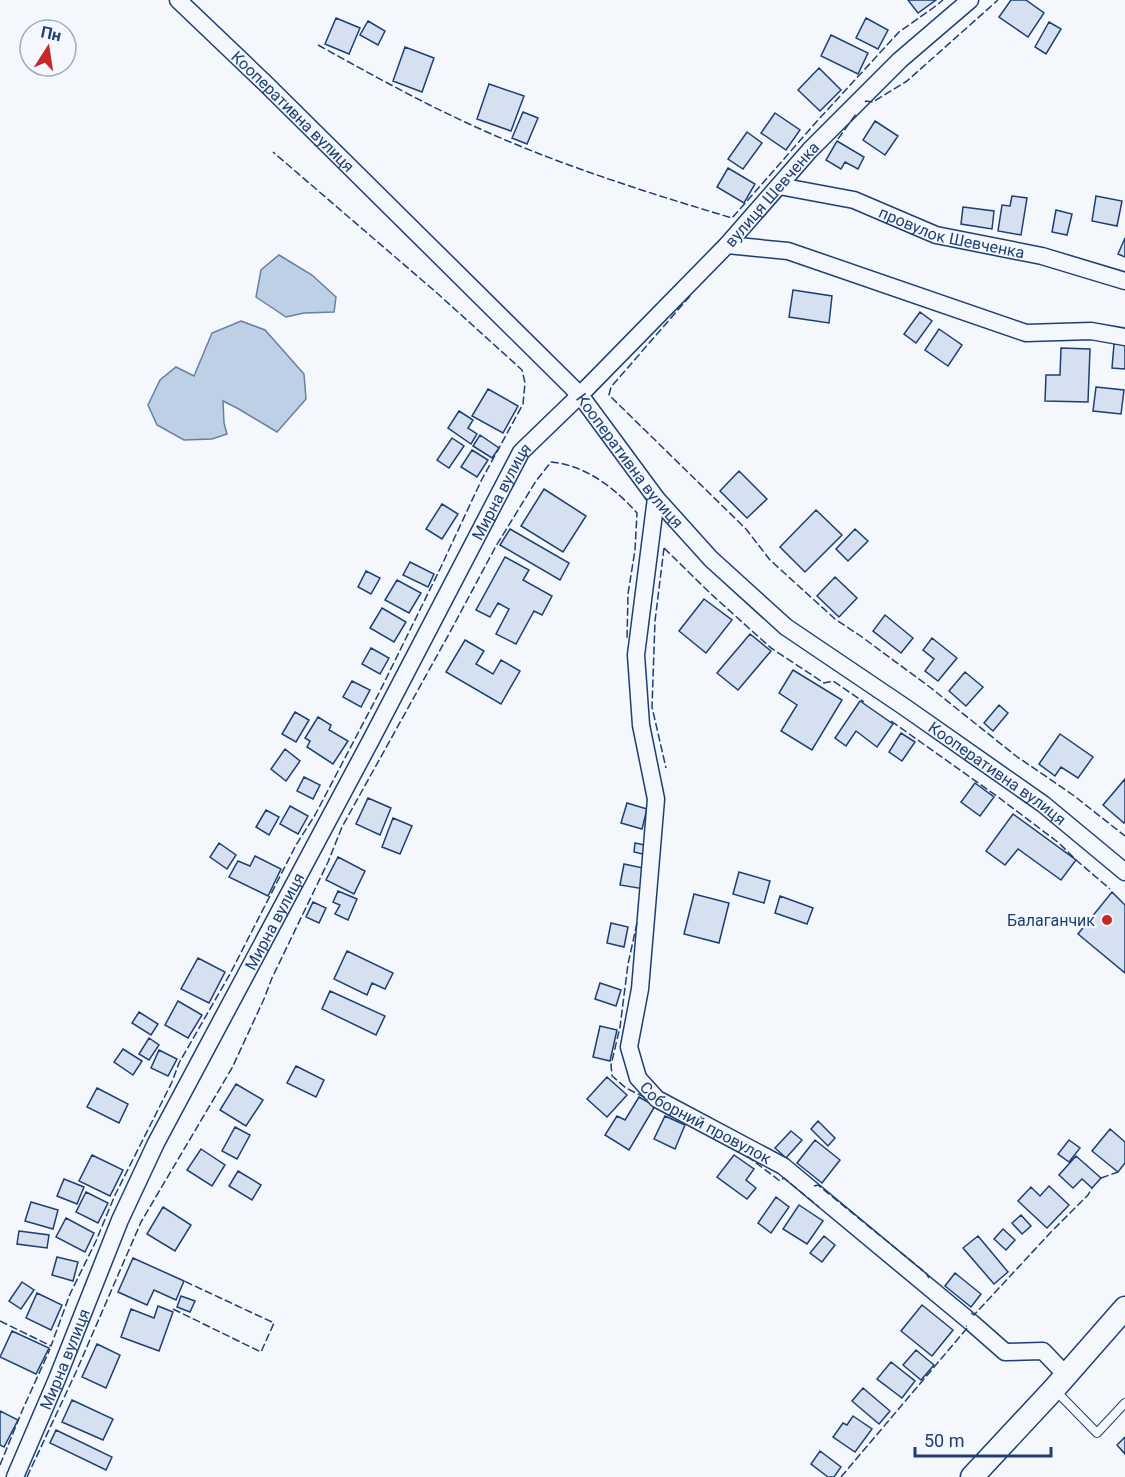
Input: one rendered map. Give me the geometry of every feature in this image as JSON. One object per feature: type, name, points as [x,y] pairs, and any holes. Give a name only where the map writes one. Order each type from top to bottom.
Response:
[{"type":"street","name":"Кооперативна вулиця","points":[[178,0],[580,394],[656,498],[711,560],[786,627],[1043,804],[1125,872]]},
{"type":"street","name":"вулиця Шевченка","points":[[580,394],[727,245],[810,150],[900,60],[970,0]]},
{"type":"street","name":"провулок Шевченка","points":[[778,186],[854,200],[936,235],[1042,256],[1125,281]]},
{"type":"street","points":[[727,245],[788,251],[1026,333],[1091,331],[1125,337]]},
{"type":"street","name":"Мирна вулиця","points":[[15,1477],[57,1379],[120,1220],[156,1143],[371,740],[521,452],[580,394]]},
{"type":"street","name":"Соборний провулок","points":[[656,498],[636,655],[641,725],[656,799],[640,989],[629,1047],[638,1078],[657,1099],[783,1166],[1005,1352],[1043,1352],[1060,1382]]},
{"type":"street","points":[[979,1475],[1125,1308]]},
{"type":"lane","points":[[1060,1382],[1097,1433],[1125,1403]]},
{"type":"water","points":[[279,255],[312,275],[336,297],[334,312],[304,313],[286,317],[256,297],[261,270]]},
{"type":"water","points":[[241,321],[265,330],[304,374],[306,399],[277,432],[223,401],[227,434],[212,439],[184,440],[157,425],[148,405],[160,380],[176,367],[194,376],[212,333]]},
{"type":"building","points":[[908,0],[936,0],[918,13]]},
{"type":"building","points":[[1011,0],[1026,0],[1044,13],[1028,37],[999,17]]},
{"type":"building","points":[[336,18],[360,28],[349,54],[325,44]]},
{"type":"building","points":[[866,18],[888,30],[878,49],[856,38]]},
{"type":"building","points":[[368,21],[385,31],[378,45],[360,35]]},
{"type":"building","points":[[1049,22],[1061,29],[1046,54],[1035,47]]},
{"type":"building","points":[[831,35],[868,53],[858,74],[821,56]]},
{"type":"building","points":[[405,47],[434,58],[422,92],[393,81]]},
{"type":"building","points":[[819,68],[841,90],[820,111],[798,90]]},
{"type":"building","points":[[489,84],[524,96],[511,131],[477,119]]},
{"type":"building","points":[[523,112],[538,118],[527,144],[512,138]]},
{"type":"building","points":[[775,113],[800,130],[786,150],[761,133]]},
{"type":"building","points":[[875,121],[898,136],[885,155],[863,140]]},
{"type":"building","points":[[747,132],[762,143],[743,169],[728,159]]},
{"type":"building","points":[[837,141],[864,157],[858,169],[845,162],[841,169],[826,160]]},
{"type":"building","points":[[728,168],[755,184],[744,203],[717,187]]},
{"type":"building","points":[[1012,196],[1027,198],[1021,235],[998,231],[1002,205],[1010,206]]},
{"type":"building","points":[[1096,196],[1122,201],[1117,226],[1092,221]]},
{"type":"building","points":[[963,207],[994,211],[992,229],[961,224]]},
{"type":"building","points":[[1056,210],[1072,214],[1067,235],[1052,232]]},
{"type":"building","points":[[1125,238],[1125,257],[1118,254]]},
{"type":"building","points":[[793,290],[832,296],[829,323],[789,317]]},
{"type":"building","points":[[920,312],[932,321],[916,343],[904,334]]},
{"type":"building","points":[[939,329],[962,345],[948,366],[925,350]]},
{"type":"building","points":[[1114,344],[1125,344],[1125,369],[1112,368]]},
{"type":"building","points":[[1061,348],[1090,349],[1088,402],[1045,401],[1046,375],[1060,375]]},
{"type":"building","points":[[1096,387],[1124,390],[1121,414],[1093,411]]},
{"type":"building","points":[[488,389],[518,406],[503,433],[472,416]]},
{"type":"building","points":[[459,411],[473,420],[468,428],[477,434],[471,444],[448,428]]},
{"type":"building","points":[[480,435],[499,448],[492,458],[473,446]]},
{"type":"building","points":[[452,438],[464,446],[449,468],[437,460]]},
{"type":"building","points":[[472,450],[488,460],[477,477],[461,467]]},
{"type":"building","points":[[739,471],[767,499],[747,518],[720,491]]},
{"type":"building","points":[[544,489],[586,516],[563,552],[521,526]]},
{"type":"building","points":[[442,504],[458,514],[442,539],[426,529]]},
{"type":"building","points":[[816,510],[842,535],[805,572],[780,547]]},
{"type":"building","points":[[510,529],[569,563],[560,580],[500,545]]},
{"type":"building","points":[[855,529],[868,541],[848,561],[836,549]]},
{"type":"building","points":[[505,557],[529,570],[523,580],[552,596],[542,615],[534,611],[516,644],[496,634],[509,609],[498,603],[490,617],[476,610]]},
{"type":"building","points":[[410,562],[434,574],[428,587],[403,575]]},
{"type":"building","points":[[366,571],[380,578],[371,594],[358,587]]},
{"type":"building","points":[[835,577],[857,598],[839,617],[817,596]]},
{"type":"building","points":[[397,580],[421,593],[409,613],[385,600]]},
{"type":"building","points":[[704,599],[732,620],[706,653],[679,631]]},
{"type":"building","points":[[382,608],[406,622],[394,642],[370,628]]},
{"type":"building","points":[[885,615],[913,638],[901,653],[873,631]]},
{"type":"building","points":[[750,634],[771,651],[738,690],[717,673]]},
{"type":"building","points":[[932,638],[957,658],[938,681],[925,671],[934,659],[923,650]]},
{"type":"building","points":[[465,640],[484,651],[476,664],[493,674],[501,660],[520,671],[501,704],[446,672]]},
{"type":"building","points":[[371,648],[389,658],[380,674],[362,664]]},
{"type":"building","points":[[793,670],[842,700],[812,750],[781,731],[797,705],[779,693]]},
{"type":"building","points":[[965,672],[983,687],[966,706],[949,691]]},
{"type":"building","points":[[352,681],[370,690],[361,707],[343,697]]},
{"type":"building","points":[[860,701],[893,724],[877,747],[856,731],[846,746],[835,738]]},
{"type":"building","points":[[999,705],[1008,713],[993,731],[984,723]]},
{"type":"building","points":[[295,712],[309,720],[296,742],[282,734]]},
{"type":"building","points":[[318,717],[331,725],[329,730],[348,741],[333,764],[307,747],[310,741],[305,738]]},
{"type":"building","points":[[901,733],[915,742],[902,761],[889,752]]},
{"type":"building","points":[[1060,734],[1093,757],[1078,778],[1061,767],[1055,776],[1039,764]]},
{"type":"building","points":[[285,749],[300,761],[286,781],[271,769]]},
{"type":"building","points":[[304,777],[320,785],[313,799],[297,791]]},
{"type":"building","points":[[1125,779],[1125,821],[1124,823],[1103,805]]},
{"type":"building","points":[[975,783],[994,797],[980,816],[961,802]]},
{"type":"building","points":[[368,798],[391,808],[380,835],[356,824]]},
{"type":"building","points":[[627,803],[647,809],[642,829],[621,823]]},
{"type":"building","points":[[290,806],[308,816],[298,834],[280,824]]},
{"type":"building","points":[[266,810],[279,817],[269,835],[256,827]]},
{"type":"building","points":[[1013,814],[1076,860],[1061,880],[1018,849],[1005,865],[986,851]]},
{"type":"building","points":[[393,818],[412,826],[400,854],[382,847]]},
{"type":"building","points":[[219,843],[236,855],[227,869],[210,857]]},
{"type":"building","points":[[635,843],[649,846],[647,855],[634,852]]},
{"type":"building","points":[[255,856],[281,869],[268,896],[229,877],[238,861],[250,866]]},
{"type":"building","points":[[338,857],[365,871],[354,894],[326,880]]},
{"type":"building","points":[[624,864],[648,869],[644,889],[620,885]]},
{"type":"building","points":[[739,872],[770,881],[764,903],[733,894]]},
{"type":"building","points":[[338,891],[357,899],[348,920],[335,914],[340,905],[333,902]]},
{"type":"building","name":"Балаганчик","points":[[1112,892],[1125,905],[1125,973],[1078,934]]},
{"type":"building","points":[[694,894],[729,903],[719,943],[684,934]]},
{"type":"building","points":[[780,896],[813,908],[807,924],[775,913]]},
{"type":"building","points":[[313,902],[326,908],[319,923],[306,917]]},
{"type":"building","points":[[611,923],[628,927],[624,947],[607,943]]},
{"type":"building","points":[[347,951],[393,973],[385,989],[372,983],[367,995],[334,979]]},
{"type":"building","points":[[198,958],[225,972],[209,1003],[181,989]]},
{"type":"building","points":[[600,983],[621,990],[616,1006],[595,999]]},
{"type":"building","points":[[330,991],[385,1016],[376,1035],[322,1009]]},
{"type":"building","points":[[178,1001],[202,1015],[188,1038],[165,1025]]},
{"type":"building","points":[[139,1012],[158,1024],[151,1035],[132,1023]]},
{"type":"building","points":[[600,1026],[617,1030],[610,1061],[593,1057]]},
{"type":"building","points":[[149,1038],[159,1045],[149,1060],[139,1054]]},
{"type":"building","points":[[123,1049],[142,1061],[133,1075],[114,1062]]},
{"type":"building","points":[[159,1050],[177,1059],[168,1076],[151,1068]]},
{"type":"building","points":[[296,1066],[324,1080],[316,1097],[287,1083]]},
{"type":"building","points":[[607,1077],[627,1095],[607,1117],[587,1099]]},
{"type":"building","points":[[236,1084],[263,1100],[246,1126],[220,1110]]},
{"type":"building","points":[[97,1088],[128,1104],[119,1123],[87,1107]]},
{"type":"building","points":[[639,1097],[655,1106],[629,1150],[605,1135],[617,1116],[625,1120]]},
{"type":"building","points":[[665,1116],[685,1125],[675,1149],[654,1139]]},
{"type":"building","points":[[818,1121],[835,1138],[828,1146],[811,1129]]},
{"type":"building","points":[[235,1127],[250,1135],[237,1159],[222,1151]]},
{"type":"building","points":[[1110,1129],[1125,1142],[1125,1163],[1118,1172],[1092,1151]]},
{"type":"building","points":[[791,1131],[802,1140],[786,1158],[775,1148]]},
{"type":"building","points":[[815,1140],[840,1160],[822,1183],[797,1163]]},
{"type":"building","points":[[1069,1140],[1080,1148],[1069,1162],[1058,1154]]},
{"type":"building","points":[[201,1149],[225,1165],[212,1186],[187,1170]]},
{"type":"building","points":[[92,1155],[123,1170],[110,1196],[79,1181]]},
{"type":"building","points":[[734,1155],[754,1169],[746,1180],[756,1188],[747,1199],[717,1177]]},
{"type":"building","points":[[1076,1156],[1101,1178],[1092,1188],[1082,1179],[1073,1188],[1059,1175]]},
{"type":"building","points":[[238,1171],[261,1185],[252,1200],[229,1186]]},
{"type":"building","points":[[64,1179],[84,1187],[77,1204],[57,1196]]},
{"type":"building","points":[[1049,1186],[1069,1205],[1047,1228],[1018,1201],[1031,1187],[1040,1196]]},
{"type":"building","points":[[86,1192],[108,1203],[98,1223],[76,1212]]},
{"type":"building","points":[[776,1197],[789,1207],[771,1233],[758,1223]]},
{"type":"building","points":[[31,1202],[58,1210],[53,1229],[25,1221]]},
{"type":"building","points":[[799,1205],[823,1221],[807,1244],[783,1229]]},
{"type":"building","points":[[163,1207],[191,1225],[175,1251],[147,1234]]},
{"type":"building","points":[[1021,1215],[1031,1226],[1022,1234],[1012,1223]]},
{"type":"building","points":[[66,1218],[94,1233],[85,1252],[56,1237]]},
{"type":"building","points":[[1003,1229],[1015,1240],[1006,1250],[994,1239]]},
{"type":"building","points":[[19,1231],[49,1235],[47,1248],[17,1244]]},
{"type":"building","points":[[824,1236],[835,1245],[822,1262],[810,1253]]},
{"type":"building","points":[[978,1236],[1008,1272],[994,1284],[963,1248]]},
{"type":"building","points":[[57,1257],[78,1262],[73,1281],[52,1275]]},
{"type":"building","points":[[133,1258],[184,1281],[176,1300],[154,1290],[147,1305],[118,1292]]},
{"type":"building","points":[[955,1273],[981,1294],[971,1307],[945,1286]]},
{"type":"building","points":[[22,1282],[34,1290],[21,1309],[9,1301]]},
{"type":"building","points":[[37,1293],[62,1305],[51,1330],[26,1318]]},
{"type":"building","points":[[181,1296],[195,1301],[190,1312],[177,1307]]},
{"type":"building","points":[[922,1305],[953,1330],[932,1356],[901,1331]]},
{"type":"building","points":[[158,1306],[173,1312],[159,1351],[121,1337],[131,1309],[154,1318]]},
{"type":"building","points":[[12,1331],[49,1348],[36,1374],[0,1357]]},
{"type":"building","points":[[97,1344],[120,1355],[106,1388],[82,1377]]},
{"type":"building","points":[[916,1350],[934,1365],[921,1380],[903,1365]]},
{"type":"building","points":[[891,1362],[915,1381],[902,1398],[877,1379]]},
{"type":"building","points":[[863,1388],[890,1411],[879,1424],[852,1401]]},
{"type":"building","points":[[72,1400],[113,1419],[103,1440],[62,1422]]},
{"type":"building","points":[[0,1411],[18,1420],[4,1447],[0,1445]]},
{"type":"building","points":[[853,1416],[872,1429],[855,1452],[833,1437],[843,1423],[847,1425]]},
{"type":"building","points":[[56,1430],[112,1457],[106,1470],[50,1443]]},
{"type":"building","points":[[1125,1437],[1125,1454],[1117,1445]]},
{"type":"building","points":[[820,1451],[841,1467],[834,1477],[828,1477],[811,1464]]},
{"type":"fence","points":[[318,45],[391,85],[497,137],[597,175],[732,218],[899,32],[943,0]]},
{"type":"fence","points":[[865,102],[873,102],[907,81],[998,0]]},
{"type":"fence","points":[[838,139],[856,114]]},
{"type":"fence","points":[[0,1321],[51,1346],[70,1294],[179,1063],[230,974],[296,845],[315,815],[379,693],[481,481],[523,404],[525,383],[522,370],[437,293],[273,152]]},
{"type":"fence","points":[[690,296],[611,387],[609,395],[746,529],[770,560],[835,619],[931,688],[1016,756],[1073,795],[1125,836]]},
{"type":"fence","points":[[27,1477],[76,1372],[141,1222],[232,1068],[342,827],[496,546],[536,481],[551,462],[576,468],[598,479],[637,513],[635,550],[628,594],[627,640]]},
{"type":"fence","points":[[664,548],[771,648],[824,683],[833,681],[864,702]]},
{"type":"fence","points":[[664,548],[655,621],[652,707],[666,768]]},
{"type":"fence","points":[[891,721],[1059,843],[1110,889]]},
{"type":"fence","points":[[637,923],[628,964],[620,1027],[611,1065],[612,1076],[626,1088],[648,1099]]},
{"type":"fence","points":[[747,1156],[780,1181],[784,1178],[819,1207]]},
{"type":"fence","points":[[1101,1178],[1118,1172]]},
{"type":"fence","points":[[814,1186],[818,1185],[926,1273],[929,1278]]},
{"type":"fence","points":[[971,1313],[974,1315],[1088,1195],[1092,1188]]},
{"type":"fence","points":[[173,1309],[261,1352],[274,1323],[184,1281]]},
{"type":"fence","points":[[841,1477],[968,1327],[966,1326]]},
{"type":"fence","points":[[0,1465],[50,1349]]},
{"type":"place","name":"Балаганчик","points":[[1107,920]]}]
